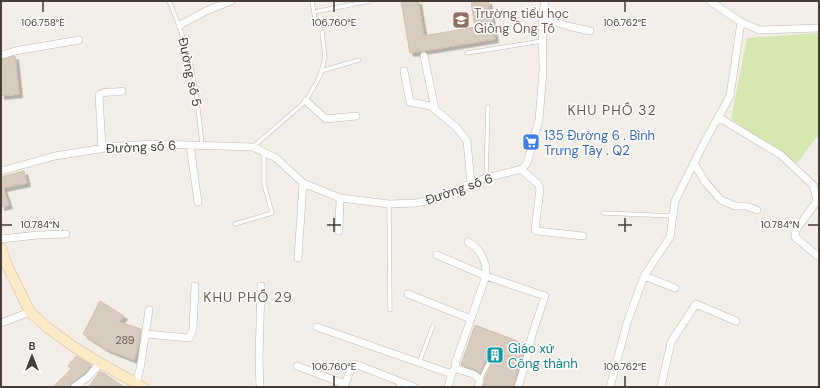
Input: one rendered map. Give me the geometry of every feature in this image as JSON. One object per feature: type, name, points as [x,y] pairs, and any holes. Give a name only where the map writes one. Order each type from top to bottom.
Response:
[{"type":"main road","points":[[1,248],[4,266],[30,312],[48,328],[74,347],[139,385]]},
{"type":"street","points":[[180,25],[206,11],[231,1]]},
{"type":"street","points":[[545,1],[542,18],[543,71],[539,120],[527,163],[522,171],[538,184],[540,189],[535,230],[583,236]]},
{"type":"street","points":[[710,1],[741,22],[759,30],[819,28]]},
{"type":"street","points":[[542,18],[590,31]]},
{"type":"street","points":[[610,387],[627,322],[644,276],[670,237],[675,200],[730,96],[741,22]]},
{"type":"street","points":[[1,55],[15,51],[78,40]]},
{"type":"street","points":[[424,56],[436,109]]},
{"type":"street","points":[[404,71],[410,102],[431,106],[436,109],[456,127],[467,141],[471,183]]},
{"type":"street","points":[[102,149],[99,95],[106,92],[122,91]]},
{"type":"street","points":[[306,101],[326,119],[356,116]]},
{"type":"street","points":[[718,117],[781,155],[813,185],[818,201],[796,230],[795,237],[819,257]]},
{"type":"street","name":"Đường số 6","points":[[1,171],[54,156],[118,146],[157,144],[253,147],[276,158],[303,183],[340,198],[389,204],[417,203],[442,197],[471,183],[522,169]]},
{"type":"street","points":[[190,145],[198,202]]},
{"type":"street","points":[[694,163],[705,182],[721,200],[735,206],[746,206],[756,210]]},
{"type":"street","points":[[298,258],[303,183]]},
{"type":"street","points":[[339,231],[340,198]]},
{"type":"street","points":[[1,239],[66,234]]},
{"type":"street","points":[[448,387],[487,270],[482,255],[477,247],[468,242]]},
{"type":"street","points":[[437,255],[486,276],[545,296],[532,335],[526,362],[518,387]]},
{"type":"street","points":[[644,276],[676,288]]},
{"type":"street","points":[[145,334],[189,338],[193,329],[195,286]]},
{"type":"street","points":[[260,387],[259,359],[261,286]]},
{"type":"street","points":[[408,294],[471,319]]},
{"type":"street","points":[[662,387],[671,342],[696,304],[736,321]]},
{"type":"street","points":[[139,385],[149,310]]},
{"type":"street","points":[[1,322],[30,312]]},
{"type":"street","points":[[317,327],[452,374]]},
{"type":"street","points":[[74,387],[88,377],[100,363]]},
{"type":"street","points":[[297,366],[345,385],[352,366],[355,364],[399,384],[414,387]]},
{"type":"street","points":[[456,366],[457,369],[473,374],[479,384]]},
{"type":"lane","name":"Đường số 5","points":[[169,1],[180,25],[191,62],[202,145]]},
{"type":"lane","points":[[312,1],[316,25]]},
{"type":"lane","points":[[314,12],[370,1]]},
{"type":"lane","points":[[253,147],[306,101],[321,71],[325,58],[322,32]]},
{"type":"lane","points":[[467,53],[542,41]]},
{"type":"lane","points":[[321,71],[359,60]]},
{"type":"lane","points":[[486,178],[488,106]]},
{"type":"lane","points":[[235,224],[272,213],[264,184],[264,152]]},
{"type":"lane","points":[[389,204],[390,310]]},
{"type":"lane","points":[[603,213],[673,216]]},
{"type":"lane","points":[[419,363],[433,326]]},
{"type":"lane","points":[[479,384],[490,362]]},
{"type":"green space","points":[[819,33],[819,134],[797,163],[731,119],[747,38]]},
{"type":"building","points":[[401,1],[418,1],[424,36],[475,27],[471,1],[488,1],[495,39],[410,53]]},
{"type":"building","points":[[15,56],[19,94],[1,96],[1,60]]},
{"type":"building","points":[[24,171],[27,183],[3,188],[9,205],[1,207],[1,177]]},
{"type":"building","points":[[100,301],[124,316],[119,322],[141,329],[134,360],[106,349],[83,334]]},
{"type":"building","name":"Giáo xứ Công thành","points":[[475,325],[525,344],[513,387],[483,387],[485,378],[492,363],[490,359],[486,360],[480,373],[475,369],[461,365]]},
{"type":"building","points":[[76,356],[91,365],[85,373],[71,383],[69,387],[53,387],[71,369],[68,366]]},
{"type":"building","points":[[100,371],[105,374],[124,387],[89,387]]},
{"type":"place","name":"Trường tiểu học Giồng Ông Tố","points":[[461,20]]},
{"type":"place","name":"135 Đường 6 . Bình Trưng Tây . Q2","points":[[531,142]]},
{"type":"place","name":"Giáo xứ Công thành","points":[[495,355]]},
{"type":"district","name":"KHU PHỐ 32","points":[[612,110]]},
{"type":"district","name":"KHU PHỐ 29","points":[[248,297]]}]
